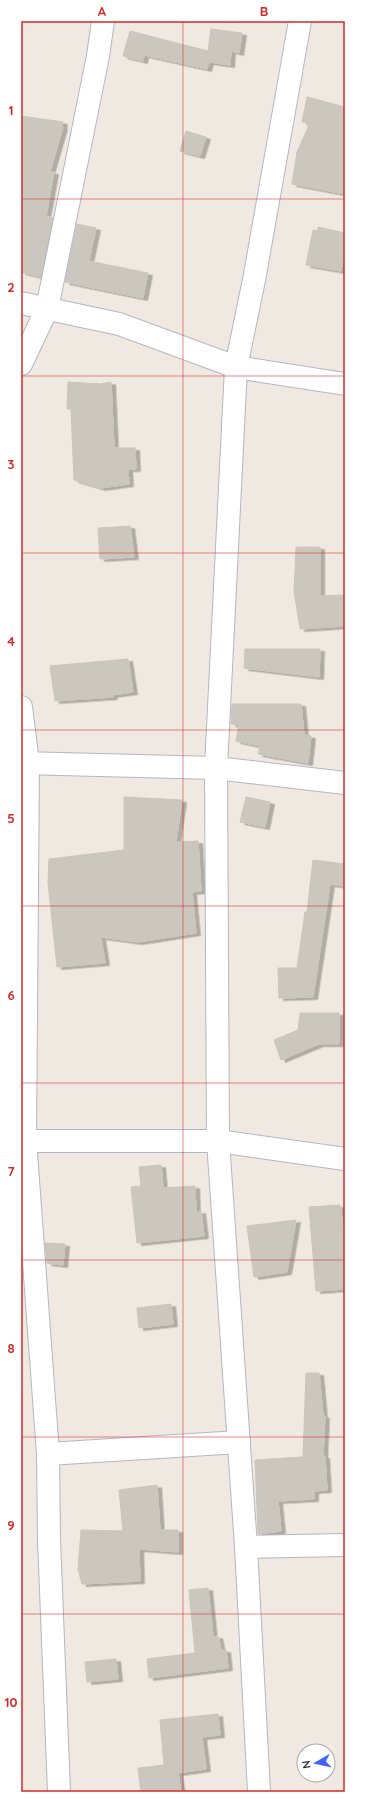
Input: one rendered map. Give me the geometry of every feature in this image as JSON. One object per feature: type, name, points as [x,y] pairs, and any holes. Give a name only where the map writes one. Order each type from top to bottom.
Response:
[{"type":"street","points":[[21,364],[47,309],[98,56],[103,21]]},
{"type":"street","points":[[259,1792],[246,1548],[218,1141],[216,768],[236,367],[254,280],[300,21]]},
{"type":"street","points":[[21,304],[119,324],[236,367],[345,384]]},
{"type":"street","points":[[21,707],[24,763],[23,1140],[48,1454],[49,1539],[59,1792]]},
{"type":"street","points":[[24,763],[216,768],[345,783]]},
{"type":"street","points":[[23,1140],[218,1141],[345,1159]]},
{"type":"street","points":[[48,1454],[239,1442]]},
{"type":"street","points":[[246,1548],[345,1546]]},
{"type":"building","points":[[211,29],[242,33],[239,53],[231,51],[230,65],[209,62],[207,69],[144,55],[143,61],[123,56],[130,31],[208,51]]},
{"type":"building","points":[[307,97],[345,107],[345,194],[292,184],[297,152],[310,123],[302,122]]},
{"type":"building","points":[[21,116],[63,122],[63,127],[50,172],[54,172],[46,216],[53,218],[41,277],[21,272]]},
{"type":"building","points":[[186,131],[206,137],[200,156],[180,151]]},
{"type":"building","points":[[77,224],[96,228],[89,261],[148,273],[143,298],[65,282]]},
{"type":"building","points":[[318,227],[345,233],[345,250],[341,271],[306,265],[313,230],[318,231]]},
{"type":"building","points":[[68,382],[100,384],[111,382],[114,448],[135,448],[136,469],[128,469],[129,484],[101,488],[74,480],[71,409],[67,409]]},
{"type":"building","points":[[130,526],[134,557],[100,559],[98,528]]},
{"type":"building","points":[[296,547],[320,547],[320,596],[345,595],[345,626],[300,629],[294,591]]},
{"type":"building","points":[[245,649],[320,649],[319,677],[244,668]]},
{"type":"building","points":[[128,659],[133,692],[112,695],[113,697],[55,701],[50,666]]},
{"type":"building","points":[[232,704],[301,704],[304,735],[311,736],[308,763],[258,754],[260,746],[236,741],[239,725],[231,724]]},
{"type":"building","points":[[124,797],[182,800],[176,842],[198,841],[201,891],[192,892],[196,933],[138,942],[101,937],[105,963],[57,967],[48,883],[49,859],[124,850]]},
{"type":"building","points":[[246,797],[270,802],[265,827],[240,822]]},
{"type":"building","points":[[313,860],[345,864],[345,886],[330,884],[313,997],[279,998],[278,968],[297,968],[305,912],[307,912]]},
{"type":"building","points":[[300,1013],[339,1013],[339,1044],[319,1044],[281,1060],[274,1040],[298,1030]]},
{"type":"building","points":[[161,1165],[163,1188],[195,1186],[196,1212],[201,1211],[204,1236],[137,1243],[131,1187],[141,1186],[139,1167]]},
{"type":"building","points":[[340,1205],[345,1239],[345,1289],[316,1291],[309,1207]]},
{"type":"building","points":[[296,1220],[287,1272],[254,1277],[247,1226]]},
{"type":"building","points":[[45,1243],[65,1244],[63,1265],[47,1263]]},
{"type":"building","points":[[171,1304],[173,1324],[139,1328],[137,1308]]},
{"type":"building","points":[[306,1373],[319,1373],[323,1416],[325,1416],[323,1456],[325,1456],[327,1490],[314,1491],[314,1499],[278,1501],[281,1531],[258,1534],[255,1460],[303,1457]]},
{"type":"building","points":[[157,1485],[160,1530],[178,1530],[178,1552],[139,1549],[140,1581],[82,1584],[78,1569],[81,1530],[123,1531],[119,1490]]},
{"type":"building","points":[[208,1588],[213,1637],[218,1636],[221,1650],[226,1650],[228,1668],[149,1678],[147,1659],[195,1653],[189,1590]]},
{"type":"building","points":[[116,1659],[118,1679],[87,1682],[85,1662]]},
{"type":"building","points":[[218,1714],[220,1735],[202,1737],[206,1769],[178,1773],[181,1792],[141,1792],[138,1768],[164,1765],[160,1720]]}]
